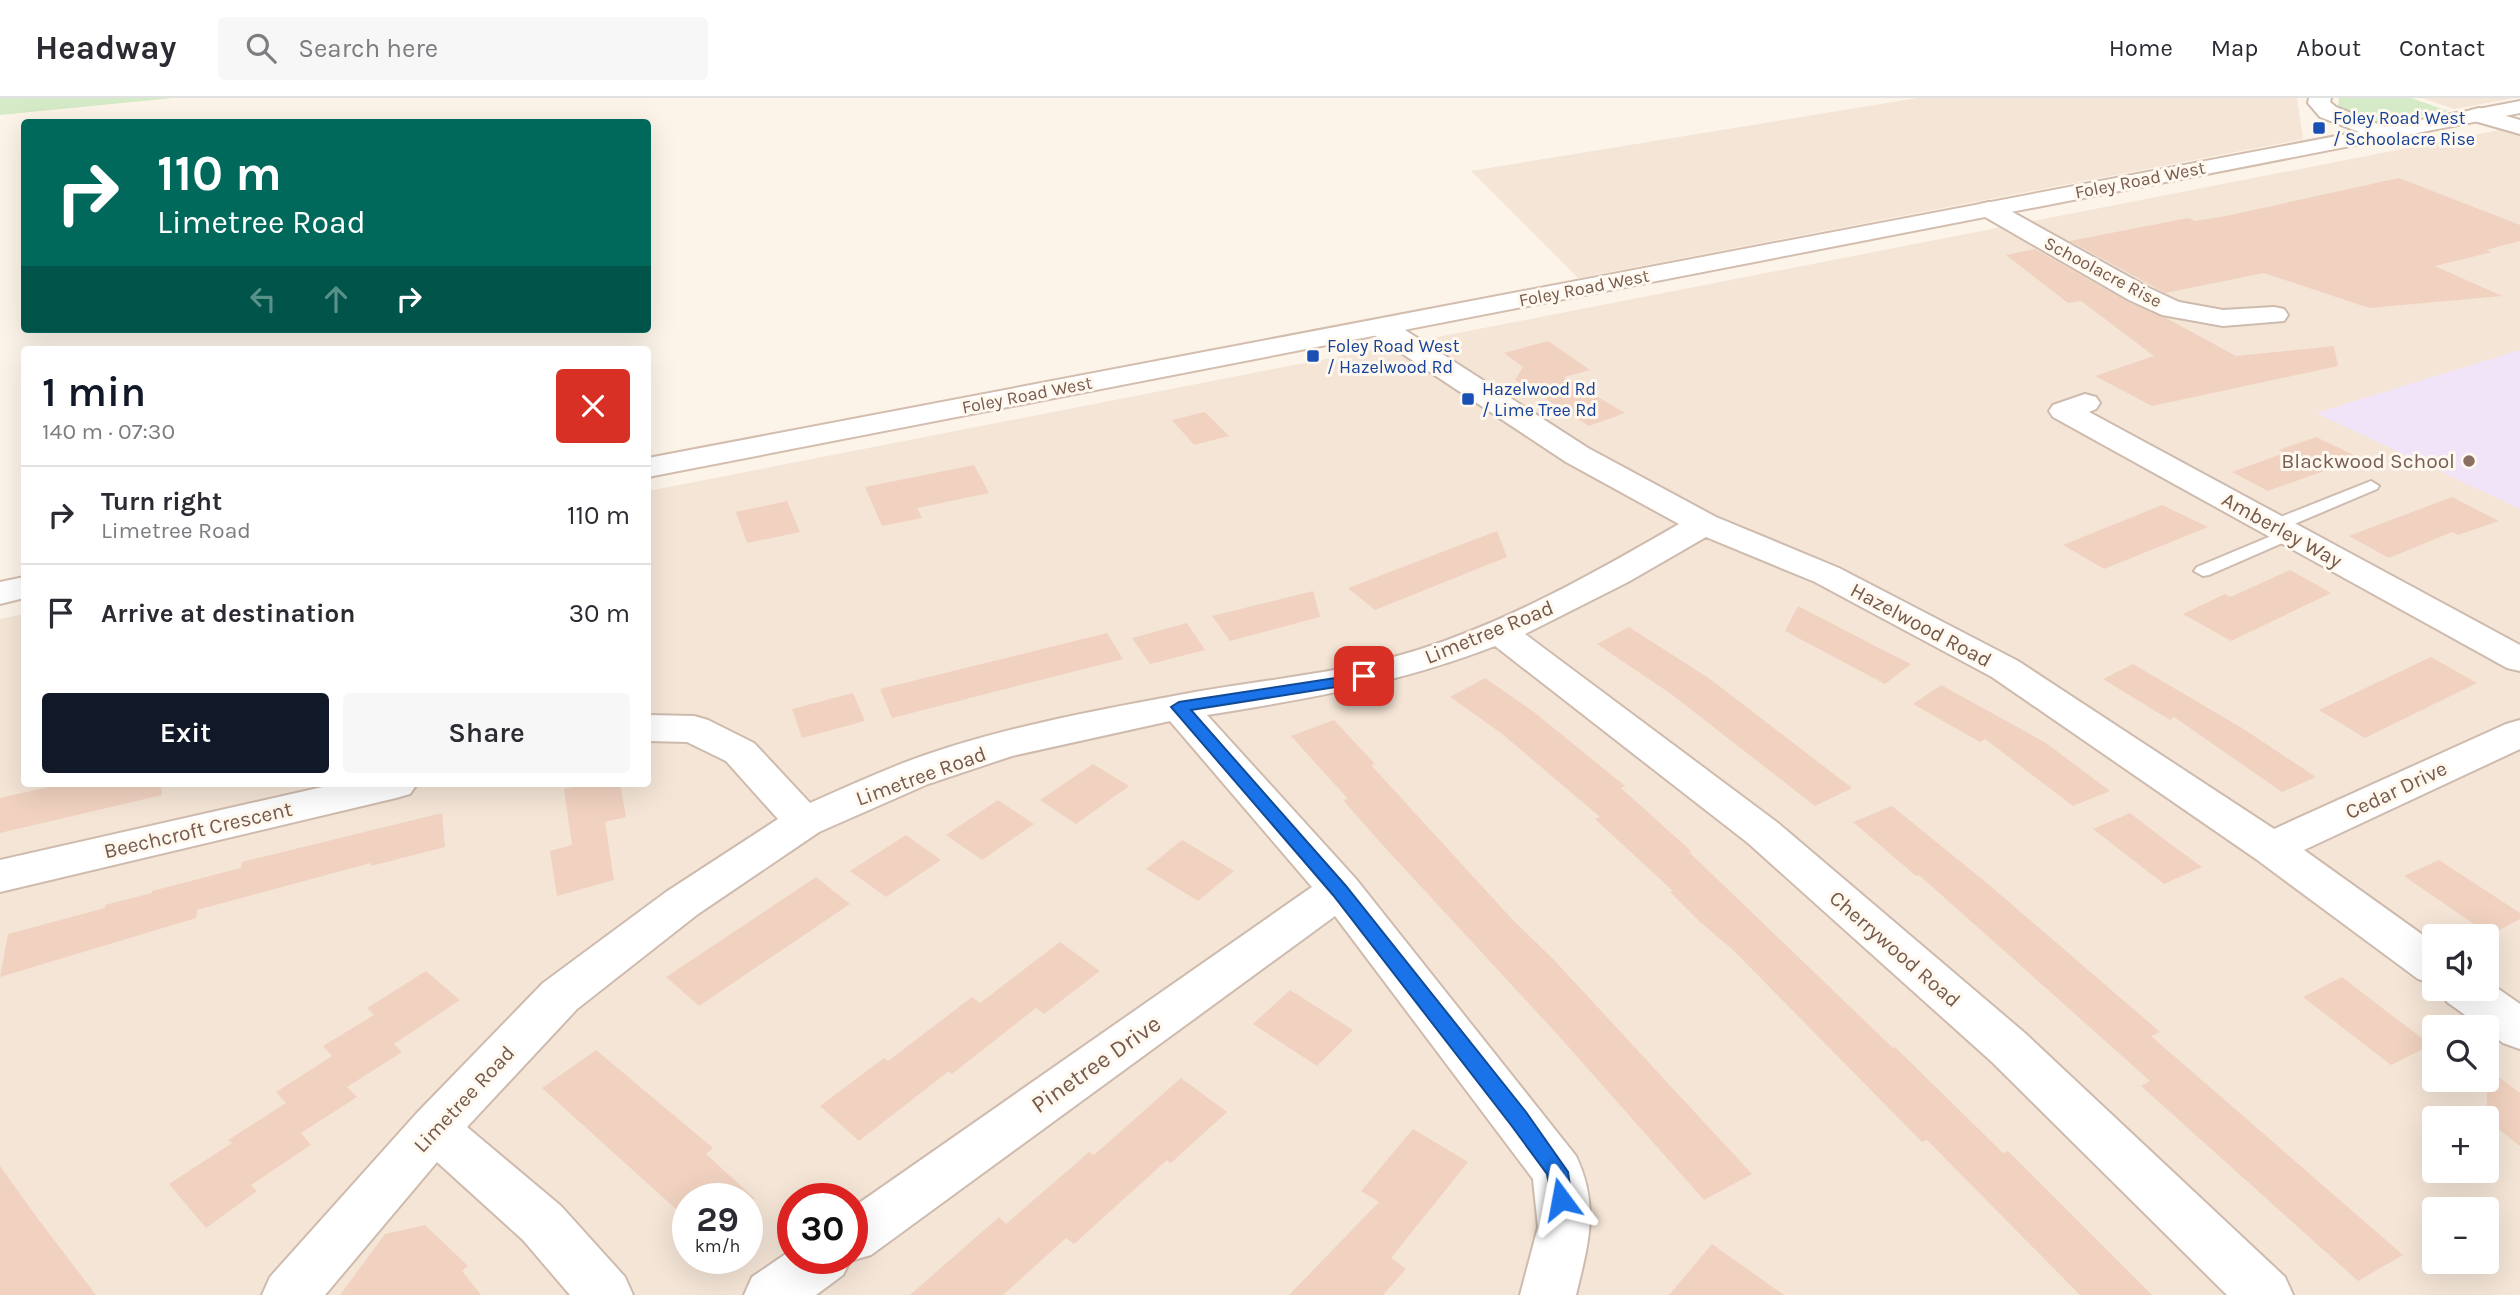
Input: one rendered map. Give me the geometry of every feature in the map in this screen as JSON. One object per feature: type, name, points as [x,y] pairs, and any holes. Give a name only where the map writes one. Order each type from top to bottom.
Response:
[{"type":"street","points":[[2320,98],[2319,103],[2328,113],[2380,133]]},
{"type":"street","name":"Foley Road West","points":[[651,467],[2520,107]]},
{"type":"street","points":[[2479,115],[2520,127]]},
{"type":"street","name":"Schoolacre Rise","points":[[1989,209],[2139,294],[2172,309],[2223,318],[2274,315]]},
{"type":"street","points":[[2223,318],[2248,344]]},
{"type":"street","name":"Hazelwood Road","points":[[1381,327],[1565,447],[1704,524],[1827,575],[2005,669],[2271,848],[2422,958]]},
{"type":"street","name":"Amberley Way","points":[[2085,403],[2064,411],[2520,660]]},
{"type":"street","name":"Limetree Road","points":[[290,1295],[434,1129],[560,996],[682,903],[804,822],[914,774],[992,749],[1179,707],[1342,681],[1431,658],[1499,632],[1616,575],[1704,524]]},
{"type":"street","points":[[0,593],[21,589]]},
{"type":"street","name":"Cherrywood Road","points":[[1499,632],[1762,832],[2009,1048],[2265,1295]]},
{"type":"street","points":[[1179,707],[1340,890],[1558,1172],[1565,1227],[1548,1295]]},
{"type":"street","points":[[651,727],[694,729],[740,752],[804,822]]},
{"type":"street","name":"Cedar Drive","points":[[2271,848],[2520,733]]},
{"type":"street","name":"Beechcroft Crescent","points":[[0,876],[383,787]]},
{"type":"street","name":"Pinetree Drive","points":[[868,1227],[1340,890]]},
{"type":"street","points":[[2480,1001],[2520,1030]]},
{"type":"street","points":[[434,1129],[542,1223],[605,1295]]},
{"type":"street","points":[[772,1295],[802,1274]]},
{"type":"lane","points":[[2203,571],[2371,486]]},
{"type":"shaded area","points":[[1918,98],[2297,98],[2303,139],[1578,278],[1471,171]]},
{"type":"shaded area","points":[[2422,98],[2515,98],[2454,109]]},
{"type":"shaded area","points":[[2520,126],[2520,1295],[0,1295],[0,619],[21,615],[21,787],[651,787],[651,490]]},
{"type":"shaded area","name":"Blackwood School","points":[[2520,350],[2520,509],[2316,413]]},
{"type":"green space","points":[[0,98],[173,98],[0,115]]},
{"type":"green space","points":[[2339,98],[2411,98],[2448,111],[2390,122],[2371,121],[2338,107]]},
{"type":"building","points":[[2399,178],[2520,225],[2520,241],[2486,250],[2492,252],[2435,266],[2502,296],[2369,308],[2264,273],[2165,293],[2070,241],[2188,218],[2195,221],[2226,216]]},
{"type":"building","points":[[2035,249],[2128,302],[2166,318],[2236,356],[2334,346],[2338,366],[2152,406],[2095,376],[2154,356],[2081,301],[2068,303],[2006,255]]},
{"type":"building","points":[[1548,341],[1590,370],[1564,377],[1625,413],[1589,426],[1515,380],[1523,367],[1504,353]]},
{"type":"building","points":[[1205,412],[1229,436],[1194,445],[1172,420]]},
{"type":"building","points":[[2316,437],[2360,458],[2268,491],[2232,472],[2284,453],[2279,450]]},
{"type":"building","points":[[974,465],[989,493],[917,508],[922,518],[882,526],[865,487]]},
{"type":"building","points":[[2452,497],[2499,521],[2458,535],[2452,532],[2389,558],[2349,536]]},
{"type":"building","points":[[787,501],[800,532],[747,543],[736,512]]},
{"type":"building","points":[[2162,505],[2208,527],[2104,569],[2063,545]]},
{"type":"building","points":[[1497,531],[1507,557],[1375,610],[1348,588]]},
{"type":"building","points":[[2290,570],[2331,593],[2231,641],[2183,614],[2225,594],[2230,597]]},
{"type":"building","points":[[1313,591],[1320,617],[1230,641],[1212,616]]},
{"type":"building","points":[[1798,606],[1911,664],[1885,684],[1785,631]]},
{"type":"building","points":[[1187,623],[1205,650],[1150,664],[1132,638]]},
{"type":"building","points":[[1629,627],[1710,679],[1852,788],[1815,806],[1671,694],[1597,644]]},
{"type":"building","points":[[1107,633],[1123,659],[892,718],[880,689]]},
{"type":"building","points":[[2431,657],[2477,683],[2365,738],[2319,710]]},
{"type":"building","points":[[2133,664],[2242,728],[2316,777],[2282,792],[2174,717],[2170,720],[2103,679]]},
{"type":"building","points":[[1485,678],[1534,712],[1625,786],[1621,788],[1691,851],[1689,852],[2003,1153],[2008,1151],[2152,1295],[2080,1295],[1927,1140],[1922,1142],[1733,950],[1700,922],[1670,892],[1673,891],[1595,819],[1600,817],[1501,733],[1450,697]]},
{"type":"building","points":[[1941,685],[2046,743],[2110,791],[2073,806],[1985,739],[1980,742],[1913,704]]},
{"type":"building","points":[[853,693],[865,721],[802,738],[792,709]]},
{"type":"building","points":[[1334,720],[1375,764],[1371,765],[1511,918],[1554,960],[1752,1174],[1704,1200],[1557,1034],[1378,840],[1343,800],[1348,799],[1291,736]]},
{"type":"building","points":[[1093,764],[1129,786],[1076,824],[1040,800]]},
{"type":"building","points":[[49,787],[161,787],[162,795],[0,833],[0,798]]},
{"type":"building","points":[[621,787],[626,817],[605,822],[614,880],[557,896],[550,851],[572,845],[564,789]]},
{"type":"building","points":[[998,800],[1034,824],[982,860],[946,835]]},
{"type":"building","points":[[1892,806],[1988,884],[2160,1032],[2151,1036],[2403,1255],[2358,1281],[2141,1086],[2150,1081],[1919,875],[1916,876],[1853,822]]},
{"type":"building","points":[[442,813],[445,847],[371,866],[371,863],[197,910],[196,918],[0,977],[8,934],[105,908],[105,905],[152,891],[241,868],[242,862]]},
{"type":"building","points":[[2130,813],[2202,867],[2164,884],[2093,829]]},
{"type":"building","points":[[906,835],[941,860],[886,897],[850,871]]},
{"type":"building","points":[[1182,840],[1234,871],[1198,901],[1146,869]]},
{"type":"building","points":[[2439,860],[2520,913],[2520,919],[2499,930],[2499,924],[2474,924],[2404,876]]},
{"type":"building","points":[[816,877],[850,904],[699,1006],[666,977]]},
{"type":"building","points":[[1060,942],[1100,971],[1044,1014],[1036,1008],[952,1074],[949,1071],[859,1141],[820,1106],[884,1058],[888,1061],[972,997],[980,1003]]},
{"type":"building","points":[[426,971],[460,1000],[394,1044],[402,1052],[347,1087],[357,1097],[301,1133],[311,1145],[251,1185],[257,1191],[206,1228],[169,1184],[232,1143],[228,1140],[286,1103],[276,1092],[332,1056],[323,1046],[374,1015],[367,1008]]},
{"type":"building","points":[[2342,977],[2422,1038],[2422,1050],[2391,1065],[2303,997]]},
{"type":"building","points":[[1290,990],[1353,1030],[1317,1066],[1253,1024]]},
{"type":"building","points":[[596,1050],[713,1148],[706,1154],[738,1183],[672,1183],[672,1206],[542,1088]]},
{"type":"building","points":[[2499,1077],[2520,1093],[2520,1146],[2499,1129],[2499,1106],[2487,1106],[2487,1092],[2499,1092]]},
{"type":"building","points":[[1181,1078],[1227,1112],[1171,1163],[1167,1160],[1074,1244],[1066,1238],[1003,1295],[910,1295],[999,1217],[1006,1224],[1089,1152],[1094,1155]]},
{"type":"building","points":[[1413,1129],[1468,1162],[1391,1258],[1406,1269],[1383,1295],[1289,1295],[1379,1202],[1361,1191]]},
{"type":"building","points":[[0,1166],[38,1219],[96,1295],[0,1295]]},
{"type":"building","points":[[425,1225],[468,1266],[462,1271],[481,1295],[340,1295],[385,1234]]},
{"type":"building","points":[[1712,1244],[1784,1295],[1669,1295]]},
{"type":"place","name":"Foley Road West / Schoolacre Rise","points":[[2319,128]]},
{"type":"place","name":"Foley Road West / Hazelwood Rd","points":[[1313,356]]},
{"type":"place","name":"Hazelwood Rd / Lime Tree Rd","points":[[1468,399]]},
{"type":"place","name":"Blackwood School","points":[[2469,461]]},
{"type":"route","points":[[1364,676],[1179,707],[1340,890],[1519,1118],[1558,1172],[1561,1199]]}]
